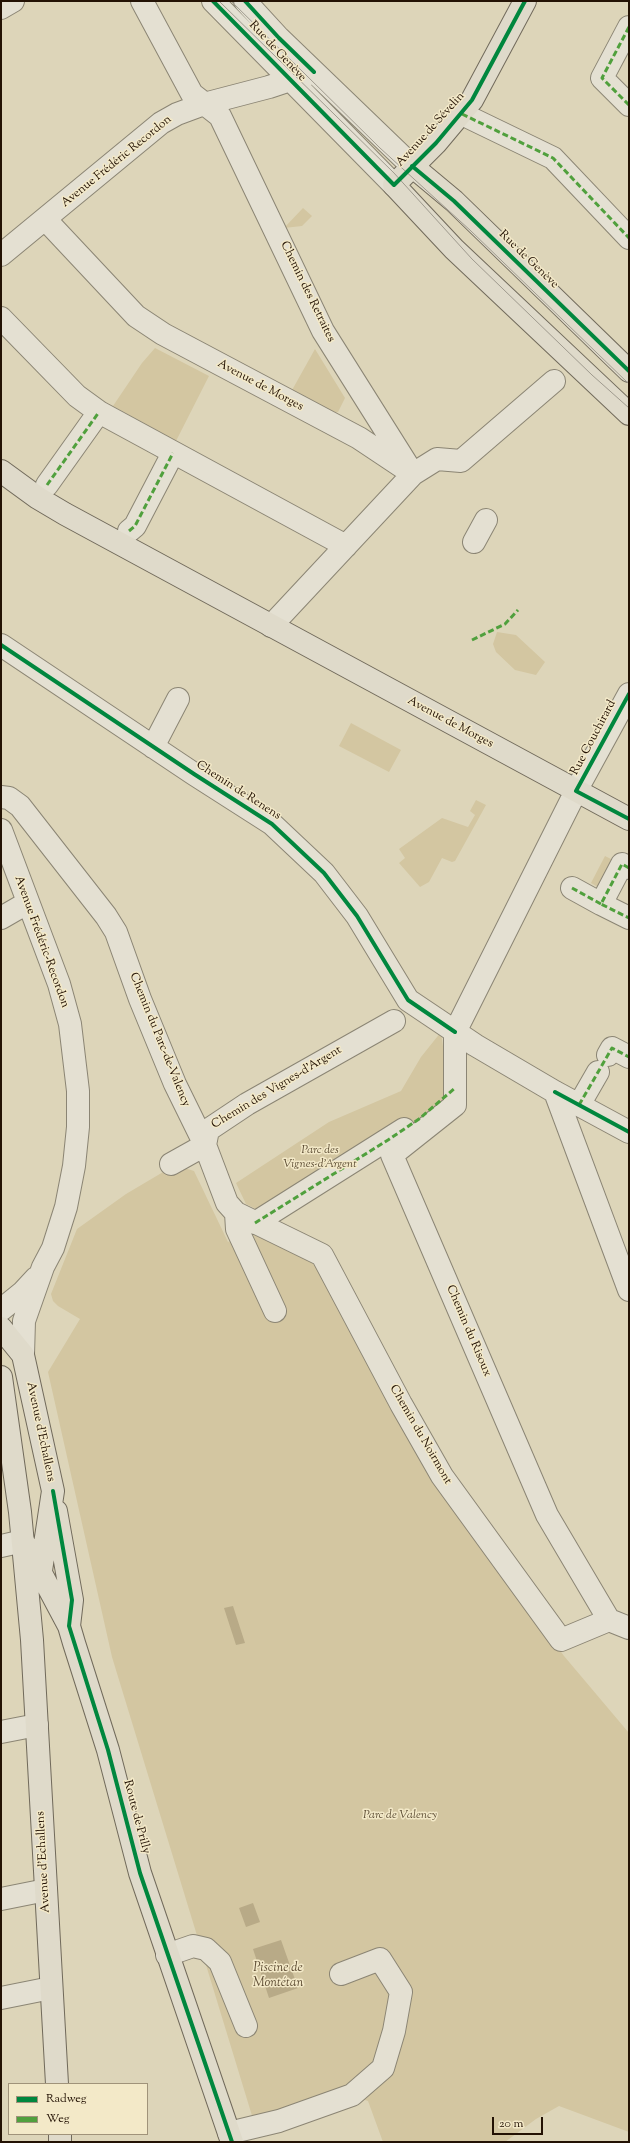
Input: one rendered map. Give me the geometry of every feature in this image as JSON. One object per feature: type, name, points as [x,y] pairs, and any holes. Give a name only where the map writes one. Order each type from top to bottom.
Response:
[{"type":"main road","name":"Avenue de Sévelin","points":[[394,185],[462,114],[479,90],[525,1]]},
{"type":"main road","name":"Rue de Genève","points":[[412,166],[454,201],[629,371]]},
{"type":"main road","name":"Rue de Genève","points":[[394,185],[454,249],[629,414]]},
{"type":"main road","name":"Avenue de Morges","points":[[1,470],[38,498],[64,514],[629,819]]},
{"type":"main road","name":"Avenue d'Echallens","points":[[1,1328],[23,1355],[53,1491],[40,1571],[32,1640]]},
{"type":"main road","name":"Avenue d'Echallens","points":[[1,1377],[23,1541],[32,1640],[57,2083]]},
{"type":"main road","name":"Route de Prilly","points":[[53,1491],[72,1600],[69,1626]]},
{"type":"main road","name":"Route de Prilly","points":[[23,1541],[69,1626],[108,1750],[140,1873],[231,2137]]},
{"type":"street","points":[[1,8],[13,1]]},
{"type":"street","name":"Chemin des Retraites","points":[[142,1],[192,94],[220,116],[323,331],[413,474]]},
{"type":"street","name":"Rue de Genève","points":[[213,1],[259,46],[290,81],[394,185]]},
{"type":"street","name":"Rue de Genève","points":[[245,1],[279,38],[412,166]]},
{"type":"street","points":[[629,27],[602,78],[629,105]]},
{"type":"street","name":"Avenue Frédéric Recordon","points":[[1,255],[161,123],[177,114],[204,104],[290,81],[314,72]]},
{"type":"street","name":"Avenue de Sévelin","points":[[462,114],[553,158],[629,238]]},
{"type":"street","name":"Avenue de Morges","points":[[45,219],[136,316],[163,334],[359,438],[413,474]]},
{"type":"street","points":[[1,318],[77,396],[99,412],[346,546]]},
{"type":"street","points":[[271,626],[413,474],[437,459],[461,461],[554,382]]},
{"type":"street","points":[[47,485],[99,412]]},
{"type":"street","points":[[129,531],[135,526],[173,453]]},
{"type":"street","points":[[474,542],[486,520]]},
{"type":"street","name":"Chemin de Renens","points":[[1,645],[153,747],[272,824],[324,873],[357,916],[408,1000],[455,1032],[555,1092],[629,1132]]},
{"type":"street","name":"Rue Couchirard","points":[[455,1032],[576,791],[629,694]]},
{"type":"street","points":[[153,747],[178,699]]},
{"type":"street","name":"Chemin du Parc-de-Valency","points":[[1,797],[9,798],[20,806],[106,916],[116,932],[140,999],[175,1084],[205,1145],[227,1203],[245,1218],[237,1229],[275,1311]]},
{"type":"street","name":"Avenue Frédéric-Recordon","points":[[1,830],[27,903],[59,984],[70,1024],[78,1091],[78,1127],[74,1166],[60,1227],[24,1321],[23,1355]]},
{"type":"street","points":[[601,904],[622,864],[629,868]]},
{"type":"street","points":[[572,888],[629,918]]},
{"type":"street","points":[[1,918],[27,903]]},
{"type":"street","name":"Chemin des Vignes-d'Argent","points":[[171,1164],[205,1145],[208,1130],[299,1073],[394,1021]]},
{"type":"street","name":"Chemin du Risoux","points":[[455,1032],[455,1104],[392,1155],[547,1515],[619,1624]]},
{"type":"street","points":[[579,1105],[612,1061]]},
{"type":"street","points":[[245,1218],[388,1140],[455,1088]]},
{"type":"street","points":[[555,1092],[629,1290]]},
{"type":"street","name":"Chemin du Noirmont","points":[[245,1218],[322,1255],[401,1404],[442,1476],[562,1640],[619,1624]]},
{"type":"street","name":"Avenue Frédéric-Recordon","points":[[1,1310],[23,1292],[44,1267]]},
{"type":"street","points":[[1,1546],[23,1541]]},
{"type":"street","points":[[1,1732],[37,1725]]},
{"type":"street","points":[[1,1899],[46,1890]]},
{"type":"street","points":[[167,1955],[193,1946],[206,1949],[220,1962],[246,2026]]},
{"type":"street","points":[[231,2137],[352,2095],[383,2068],[394,2031],[401,1992],[380,1959],[341,1974]]},
{"type":"street","points":[[1,1998],[51,1988]]},
{"type":"green space","points":[[303,208],[312,216],[302,226],[284,228]]},
{"type":"green space","points":[[155,348],[209,376],[176,441],[113,406],[142,363]]},
{"type":"green space","points":[[315,349],[345,398],[338,412],[331,414],[291,392]]},
{"type":"green space","points":[[497,632],[516,635],[545,662],[536,675],[515,670],[496,652],[493,644]]},
{"type":"green space","points":[[351,723],[401,750],[389,772],[339,746]]},
{"type":"green space","points":[[476,800],[486,805],[455,861],[452,862],[442,858],[429,882],[420,887],[399,863],[405,858],[399,849],[442,818],[468,827],[475,815],[470,811]]},
{"type":"green space","points":[[605,856],[617,862],[603,890],[591,883]]},
{"type":"green space","name":"Parc des Vignes-d'Argent","points":[[441,1032],[450,1097],[416,1125],[272,1217],[246,1204],[236,1183],[329,1122],[401,1091],[421,1057]]},
{"type":"green space","name":"Parc de Valency","points":[[175,1165],[194,1171],[228,1242],[249,1232],[309,1260],[322,1273],[436,1481],[564,1656],[629,1733],[629,2132],[559,2106],[536,2119],[505,2142],[383,2142],[368,2101],[362,2099],[257,2132],[112,1657],[48,1372],[80,1319],[58,1306],[53,1301],[51,1294],[77,1229],[126,1194]]},
{"type":"water","points":[[233,1606],[245,1643],[236,1645],[224,1608]]},
{"type":"water","points":[[253,1903],[260,1922],[246,1927],[239,1908]]},
{"type":"water","name":"Piscine de Montétan","points":[[281,1940],[298,1988],[269,1998],[253,1949]]},
{"type":"tram line","points":[[219,1],[394,173],[472,259],[592,375],[629,408]]},
{"type":"tram line","points":[[231,1],[380,148],[471,231],[629,384]]},
{"type":"marked path","points":[[629,27],[602,78],[629,105]]},
{"type":"marked path","points":[[462,114],[553,158],[629,238]]},
{"type":"marked path","points":[[47,485],[99,412]]},
{"type":"marked path","points":[[129,531],[135,526],[173,453]]},
{"type":"marked path","points":[[472,640],[505,624],[518,610]]},
{"type":"marked path","points":[[629,868],[622,864],[601,904],[629,918]]},
{"type":"marked path","points":[[572,888],[601,904]]},
{"type":"marked path","points":[[579,1105],[612,1048],[629,1057]]},
{"type":"marked path","points":[[255,1223],[388,1140],[419,1119],[455,1088]]},
{"type":"cycle path","points":[[213,1],[394,185],[436,143],[472,100],[525,1]]},
{"type":"cycle path","points":[[245,1],[279,38],[314,72]]},
{"type":"cycle path","points":[[412,166],[454,201],[629,371]]},
{"type":"cycle path","points":[[1,645],[194,774],[272,824],[324,873],[357,916],[408,1000],[455,1032]]},
{"type":"cycle path","points":[[629,694],[576,791],[629,819]]},
{"type":"cycle path","points":[[555,1092],[629,1132]]},
{"type":"cycle path","points":[[53,1491],[72,1600],[69,1626],[108,1750],[140,1873],[232,2142]]}]
